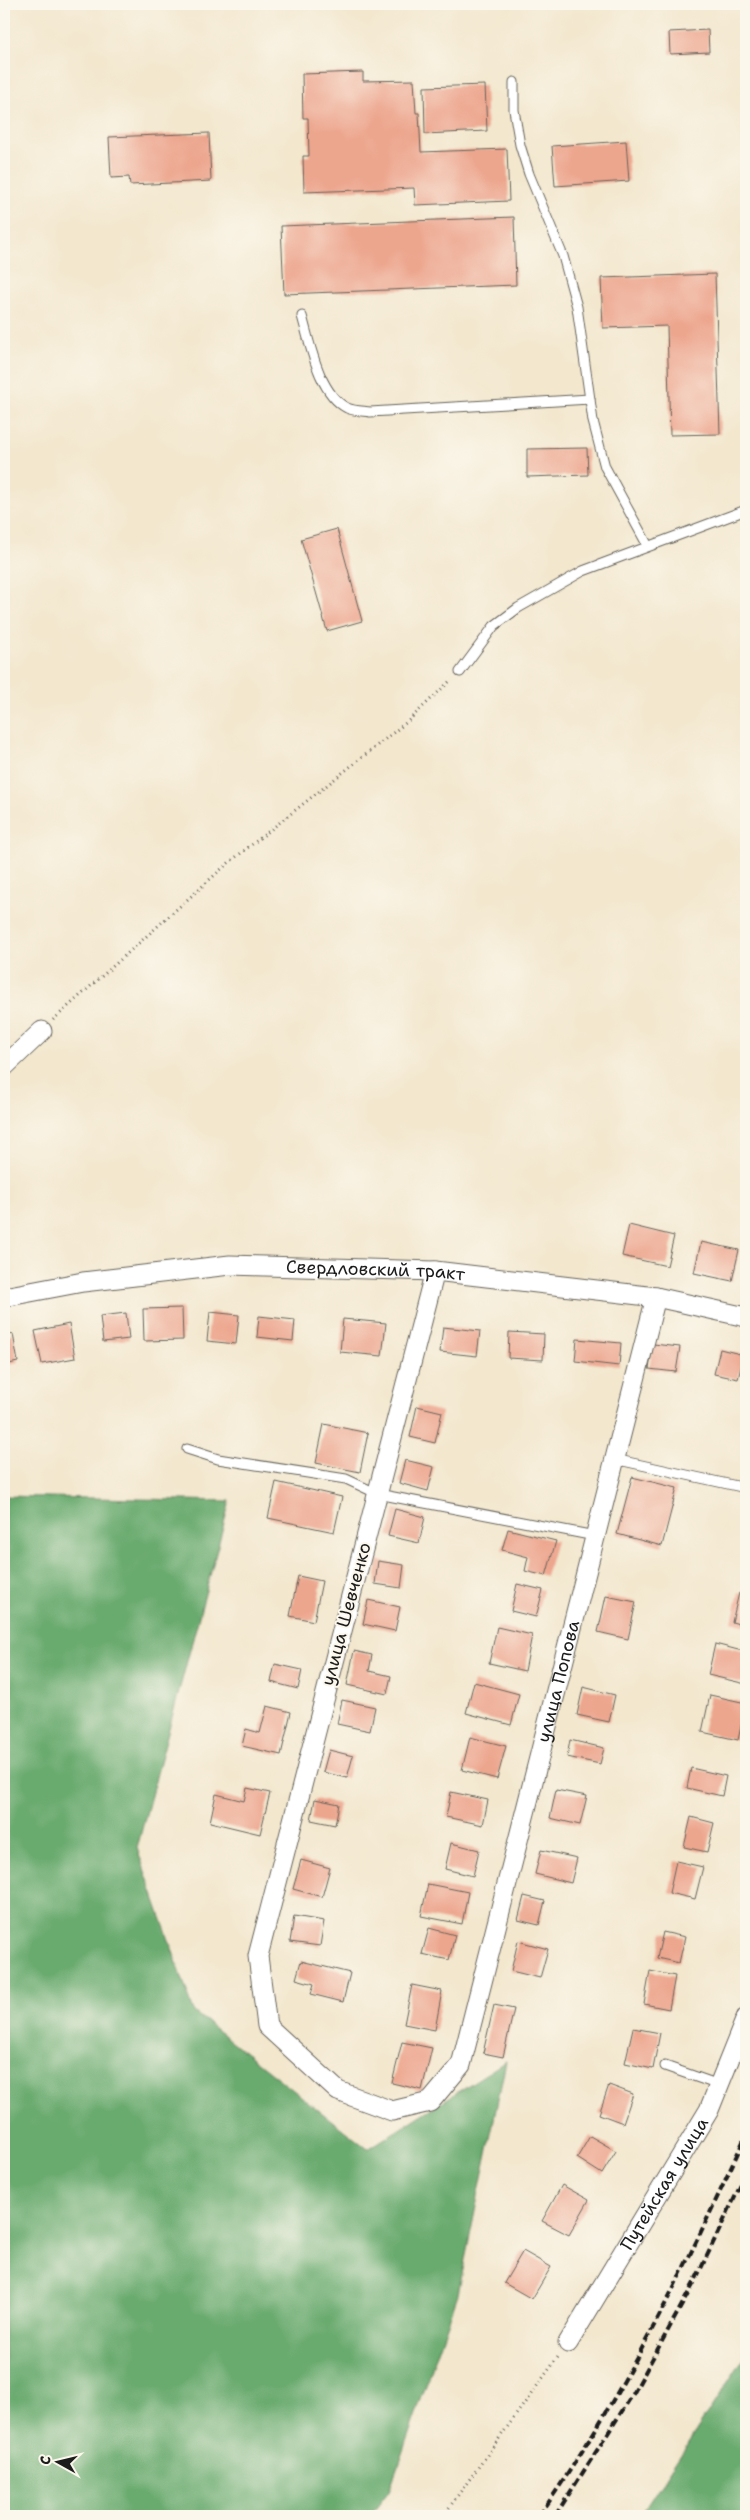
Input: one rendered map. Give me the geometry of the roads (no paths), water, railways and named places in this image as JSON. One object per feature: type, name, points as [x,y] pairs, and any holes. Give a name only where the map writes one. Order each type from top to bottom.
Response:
[{"type":"street","points":[[4,1067],[42,1030]]},
{"type":"street","name":"Свердловский тракт","points":[[4,1297],[83,1282],[230,1265],[435,1271],[656,1297],[746,1317]]},
{"type":"street","name":"улица Шевченко","points":[[435,1271],[258,1956],[267,2026],[338,2091],[392,2111],[430,2102],[461,2065]]},
{"type":"street","name":"улица Попова","points":[[461,2065],[656,1297]]},
{"type":"street","name":"Путейская улица","points":[[568,2343],[709,2110],[746,2018]]},
{"type":"lane","points":[[514,82],[514,110],[520,145],[529,174],[563,256],[578,307],[593,421],[605,467],[648,546]]},
{"type":"lane","points":[[302,316],[318,368],[332,398],[348,409],[370,412],[590,399]]},
{"type":"lane","points":[[460,672],[494,626],[518,608],[583,571],[746,510]]},
{"type":"lane","points":[[187,1449],[218,1459],[346,1479],[378,1494],[595,1536]]},
{"type":"lane","points":[[614,1459],[746,1488]]},
{"type":"lane","points":[[664,2066],[720,2085]]},
{"type":"railway","points":[[539,2516],[570,2471],[626,2378],[676,2282],[746,2135]]},
{"type":"railway","points":[[555,2516],[633,2394],[694,2283],[746,2174]]}]
